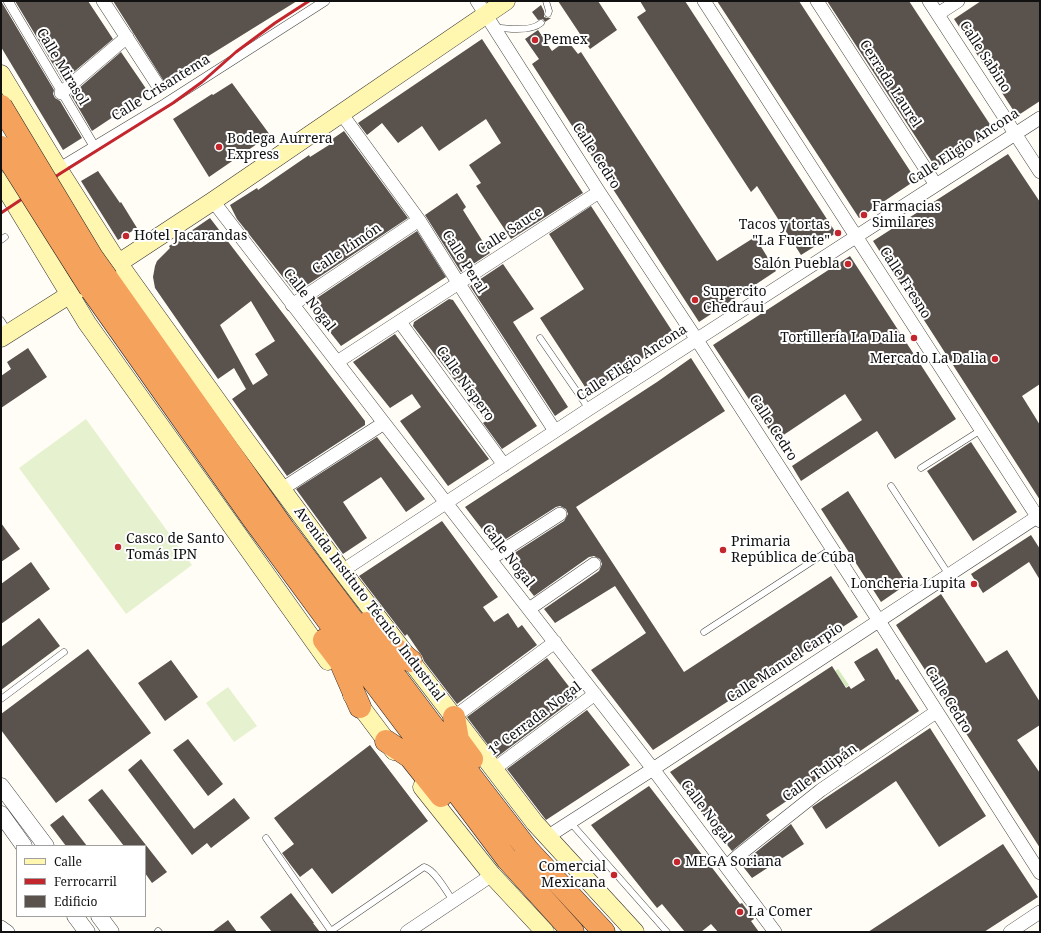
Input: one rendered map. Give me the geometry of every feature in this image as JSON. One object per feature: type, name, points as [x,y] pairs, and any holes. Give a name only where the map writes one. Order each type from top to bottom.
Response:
[{"type":"highway","points":[[1,106],[159,369],[277,536],[509,826],[546,870],[604,932]]},
{"type":"highway","points":[[1,147],[90,288],[159,369]]},
{"type":"highway","points":[[277,536],[275,572],[340,661],[360,707]]},
{"type":"highway","points":[[277,536],[308,546],[373,631],[411,661]]},
{"type":"highway","points":[[277,536],[336,633],[507,859],[574,932]]},
{"type":"highway","points":[[454,718],[458,740],[496,791],[509,826]]},
{"type":"highway","points":[[386,741],[410,757],[479,844],[507,859]]},
{"type":"main road","points":[[4,330],[119,264],[506,1]]},
{"type":"main road","name":"Avenida Instituto Técnico Industrial","points":[[1,74],[119,264],[342,571],[547,837],[634,932]]},
{"type":"main road","points":[[1,181],[88,323],[360,707],[492,875],[545,932]]},
{"type":"street","name":"Calle Mirasol","points":[[8,1],[61,93],[94,146]]},
{"type":"street","points":[[103,1],[157,84]]},
{"type":"street","name":"Calle Crisantema","points":[[11,198],[164,104],[325,1]]},
{"type":"street","name":"Calle Fresno","points":[[704,1],[1039,518]]},
{"type":"street","name":"Cerrada Laurel","points":[[817,1],[936,185]]},
{"type":"street","name":"Calle Sabino","points":[[929,1],[1040,172]]},
{"type":"street","points":[[938,14],[958,1]]},
{"type":"street","name":"Calle Cedro","points":[[486,14],[599,192],[879,621],[1040,873]]},
{"type":"street","points":[[61,93],[127,37]]},
{"type":"street","name":"Calle Peral","points":[[341,113],[419,220],[555,431]]},
{"type":"street","name":"Calle Eligio Ancona","points":[[342,571],[855,236],[1040,118]]},
{"type":"street","name":"Calle Sauce","points":[[337,362],[599,192]]},
{"type":"street","name":"Calle Nogal","points":[[213,200],[292,305],[654,769],[775,932]]},
{"type":"street","name":"Calle Limón","points":[[292,305],[419,220]]},
{"type":"street","name":"Calle Níspero","points":[[400,322],[504,466]]},
{"type":"street","points":[[282,489],[384,423]]},
{"type":"street","points":[[490,559],[560,514]]},
{"type":"street","name":"Calle Manuel Carpio","points":[[547,837],[1039,518]]},
{"type":"street","points":[[529,609],[594,564]]},
{"type":"street","points":[[454,718],[554,642]]},
{"type":"street","name":"1ª Cerrada Nogal","points":[[494,769],[595,694]]},
{"type":"street","name":"Calle Tulipán","points":[[727,866],[821,790],[936,712]]},
{"type":"street","points":[[1,786],[45,845]]},
{"type":"street","points":[[1,814],[23,845]]},
{"type":"street","points":[[408,932],[492,875]]},
{"type":"street","points":[[1010,932],[1040,912]]},
{"type":"street","points":[[76,917],[87,932]]},
{"type":"street","points":[[1,927],[8,932]]},
{"type":"lane","points":[[546,1],[549,11],[548,14]]},
{"type":"lane","points":[[486,14],[510,29],[526,29],[538,26],[541,23]]},
{"type":"lane","points":[[540,338],[589,409]]},
{"type":"lane","points":[[921,468],[981,430]]},
{"type":"lane","points":[[891,486],[950,575]]},
{"type":"lane","points":[[704,632],[831,549]]},
{"type":"lane","points":[[1,698],[64,652]]},
{"type":"lane","points":[[570,822],[667,932]]},
{"type":"lane","points":[[266,838],[331,931],[424,867],[429,868],[434,873],[453,901]]},
{"type":"green space","points":[[86,419],[192,565],[126,614],[19,468]]},
{"type":"green space","points":[[838,669],[849,685],[846,687],[835,671]]},
{"type":"green space","points":[[228,687],[257,726],[234,742],[206,703]]},
{"type":"building","points":[[1,1],[54,90],[53,94],[55,98],[60,101],[82,138],[63,150],[1,47]]},
{"type":"building","points":[[15,1],[88,1],[113,39],[63,81]]},
{"type":"building","points":[[113,1],[297,1],[165,83]]},
{"type":"building","points":[[558,1],[598,1],[617,30],[590,49]]},
{"type":"building","points":[[640,1],[685,1],[836,233],[801,255],[757,186],[751,192],[637,17],[646,11]]},
{"type":"building","points":[[717,1],[799,1],[916,180],[859,218]]},
{"type":"building","points":[[827,1],[909,1],[993,129],[936,168]]},
{"type":"building","points":[[981,1],[1040,1],[1040,101],[1017,116],[954,19]]},
{"type":"building","name":"Pemex","points":[[541,5],[544,11],[544,17],[551,18],[545,22],[543,19],[538,20],[532,12]]},
{"type":"building","points":[[538,30],[552,51],[567,40],[578,54],[581,52],[717,261],[755,237],[776,271],[699,322],[532,64],[539,59],[525,39]]},
{"type":"building","points":[[482,39],[583,193],[511,239],[476,186],[481,183],[469,165],[501,143],[486,119],[439,151],[422,126],[398,143],[382,123],[367,135],[358,123]]},
{"type":"building","points":[[121,52],[149,93],[92,131],[71,95]]},
{"type":"building","points":[[232,83],[270,135],[209,177],[173,119]]},
{"type":"building","points":[[344,131],[408,218],[298,291],[295,288],[293,290],[237,219],[230,205],[257,188],[258,190],[309,155],[310,157],[329,145],[328,142]]},
{"type":"building","points":[[1008,154],[1040,202],[1040,384],[1022,396],[1040,425],[1040,500],[873,241]]},
{"type":"building","points":[[98,171],[120,203],[121,202],[137,228],[118,240],[81,181]]},
{"type":"building","points":[[457,193],[466,207],[463,210],[490,253],[461,272],[425,215]]},
{"type":"building","points":[[591,206],[676,337],[589,393],[540,318],[584,289],[549,234]]},
{"type":"building","points":[[210,218],[365,421],[365,425],[287,476],[232,399],[246,389],[234,368],[218,379],[155,288],[153,277],[155,266],[157,261],[170,248],[169,246]],"holes":[[[251,301],[275,341],[255,354],[268,375],[253,385],[220,325]]]},
{"type":"building","points":[[417,231],[446,277],[341,346],[308,304]]},
{"type":"building","points":[[850,256],[956,419],[895,459],[877,431],[801,481],[792,466],[862,420],[845,394],[776,440],[713,345]]},
{"type":"building","points":[[503,264],[534,309],[513,322],[568,407],[555,416],[470,286]]},
{"type":"building","points":[[449,299],[453,300],[537,426],[502,449],[483,423],[486,421],[413,326],[414,322]]},
{"type":"building","points":[[395,334],[489,459],[448,486],[400,421],[421,407],[412,394],[390,408],[353,362]]},
{"type":"building","points":[[28,348],[47,377],[1,408],[1,376],[11,369],[7,362]]},
{"type":"building","points":[[691,358],[725,411],[576,507],[684,672],[831,576],[858,617],[653,750],[591,670],[646,633],[615,586],[555,623],[544,609],[599,571],[602,564],[600,559],[594,556],[589,557],[534,596],[505,559],[564,521],[568,514],[566,509],[560,506],[556,507],[495,546],[465,507],[657,382]]},
{"type":"building","points":[[377,437],[425,499],[406,512],[381,477],[343,502],[367,538],[343,554],[296,489]]},
{"type":"building","points":[[971,442],[1017,512],[973,541],[927,471]]},
{"type":"building","points":[[848,491],[907,584],[881,602],[821,509]]},
{"type":"building","points":[[442,521],[498,597],[483,607],[494,622],[508,613],[518,628],[522,625],[537,645],[457,704],[424,661],[407,634],[405,636],[359,576]]},
{"type":"building","points":[[1,523],[20,549],[1,562]]},
{"type":"building","points":[[1031,535],[1040,549],[1040,580],[1029,562],[983,593],[971,574]]},
{"type":"building","points":[[31,562],[50,589],[1,624],[1,584]]},
{"type":"building","points":[[941,594],[986,663],[1007,650],[1040,702],[1040,725],[1017,740],[1040,773],[1040,848],[896,625]]},
{"type":"building","points":[[39,618],[60,646],[1,690],[1,647]]},
{"type":"building","points":[[877,648],[896,680],[898,679],[919,711],[766,815],[770,820],[732,851],[670,772],[832,666],[846,688],[849,686],[851,689],[865,680],[854,662]]},
{"type":"building","points":[[88,649],[151,733],[56,803],[1,730],[1,714]]},
{"type":"building","points":[[547,658],[577,697],[497,757],[467,717]]},
{"type":"building","points":[[171,660],[198,697],[165,721],[138,683]]},
{"type":"building","points":[[587,710],[630,765],[546,820],[507,769]]},
{"type":"building","points":[[930,728],[986,816],[939,847],[896,781],[826,829],[812,807]]},
{"type":"building","points":[[188,739],[223,784],[208,796],[173,750]]},
{"type":"building","points":[[370,745],[428,821],[332,894],[312,868],[300,877],[290,864],[282,853],[294,844],[274,818]]},
{"type":"building","points":[[141,759],[194,829],[234,798],[250,818],[211,848],[207,843],[192,855],[128,770]]},
{"type":"building","name":"MEGA Soriana","points":[[649,786],[740,904],[742,903],[754,919],[751,921],[759,932],[718,932],[711,924],[701,932],[685,932],[662,904],[657,908],[591,825]]},
{"type":"building","points":[[102,789],[146,845],[123,845],[88,800]]},
{"type":"building","points":[[63,815],[86,845],[65,845],[50,825]]},
{"type":"building","points":[[791,824],[804,844],[752,878],[741,864]]},
{"type":"building","points":[[1003,844],[1038,897],[984,932],[868,932]]},
{"type":"building","points":[[146,845],[167,872],[152,883],[146,874]]},
{"type":"building","points":[[291,893],[320,932],[272,932],[260,917]]},
{"type":"building","points":[[228,920],[237,932],[212,932]]},
{"type":"railway","points":[[1,213],[61,173],[173,103],[202,82],[236,52],[275,23],[309,1]]},
{"type":"place","name":"Pemex","points":[[535,40]]},
{"type":"place","name":"Bodega Aurrera Express","points":[[219,147]]},
{"type":"place","name":"Farmacias Similares","points":[[864,215]]},
{"type":"place","name":"Tacos y tortas \"La Fuente\"","points":[[838,233]]},
{"type":"place","name":"Hotel Jacarandas","points":[[126,236]]},
{"type":"place","name":"Salón Puebla","points":[[848,264]]},
{"type":"place","name":"Supercito Chedraui","points":[[695,300]]},
{"type":"place","name":"Tortillería La Dalia","points":[[914,338]]},
{"type":"place","name":"Mercado La Dalia","points":[[995,359]]},
{"type":"place","name":"Casco de Santo Tomás IPN","points":[[118,547]]},
{"type":"place","name":"Primaria República de Cúba","points":[[723,550]]},
{"type":"place","name":"Loncheria Lupita","points":[[974,584]]},
{"type":"place","name":"MEGA Soriana","points":[[677,862]]},
{"type":"place","name":"Comercial Mexicana","points":[[614,875]]},
{"type":"place","name":"La Comer","points":[[740,912]]}]
